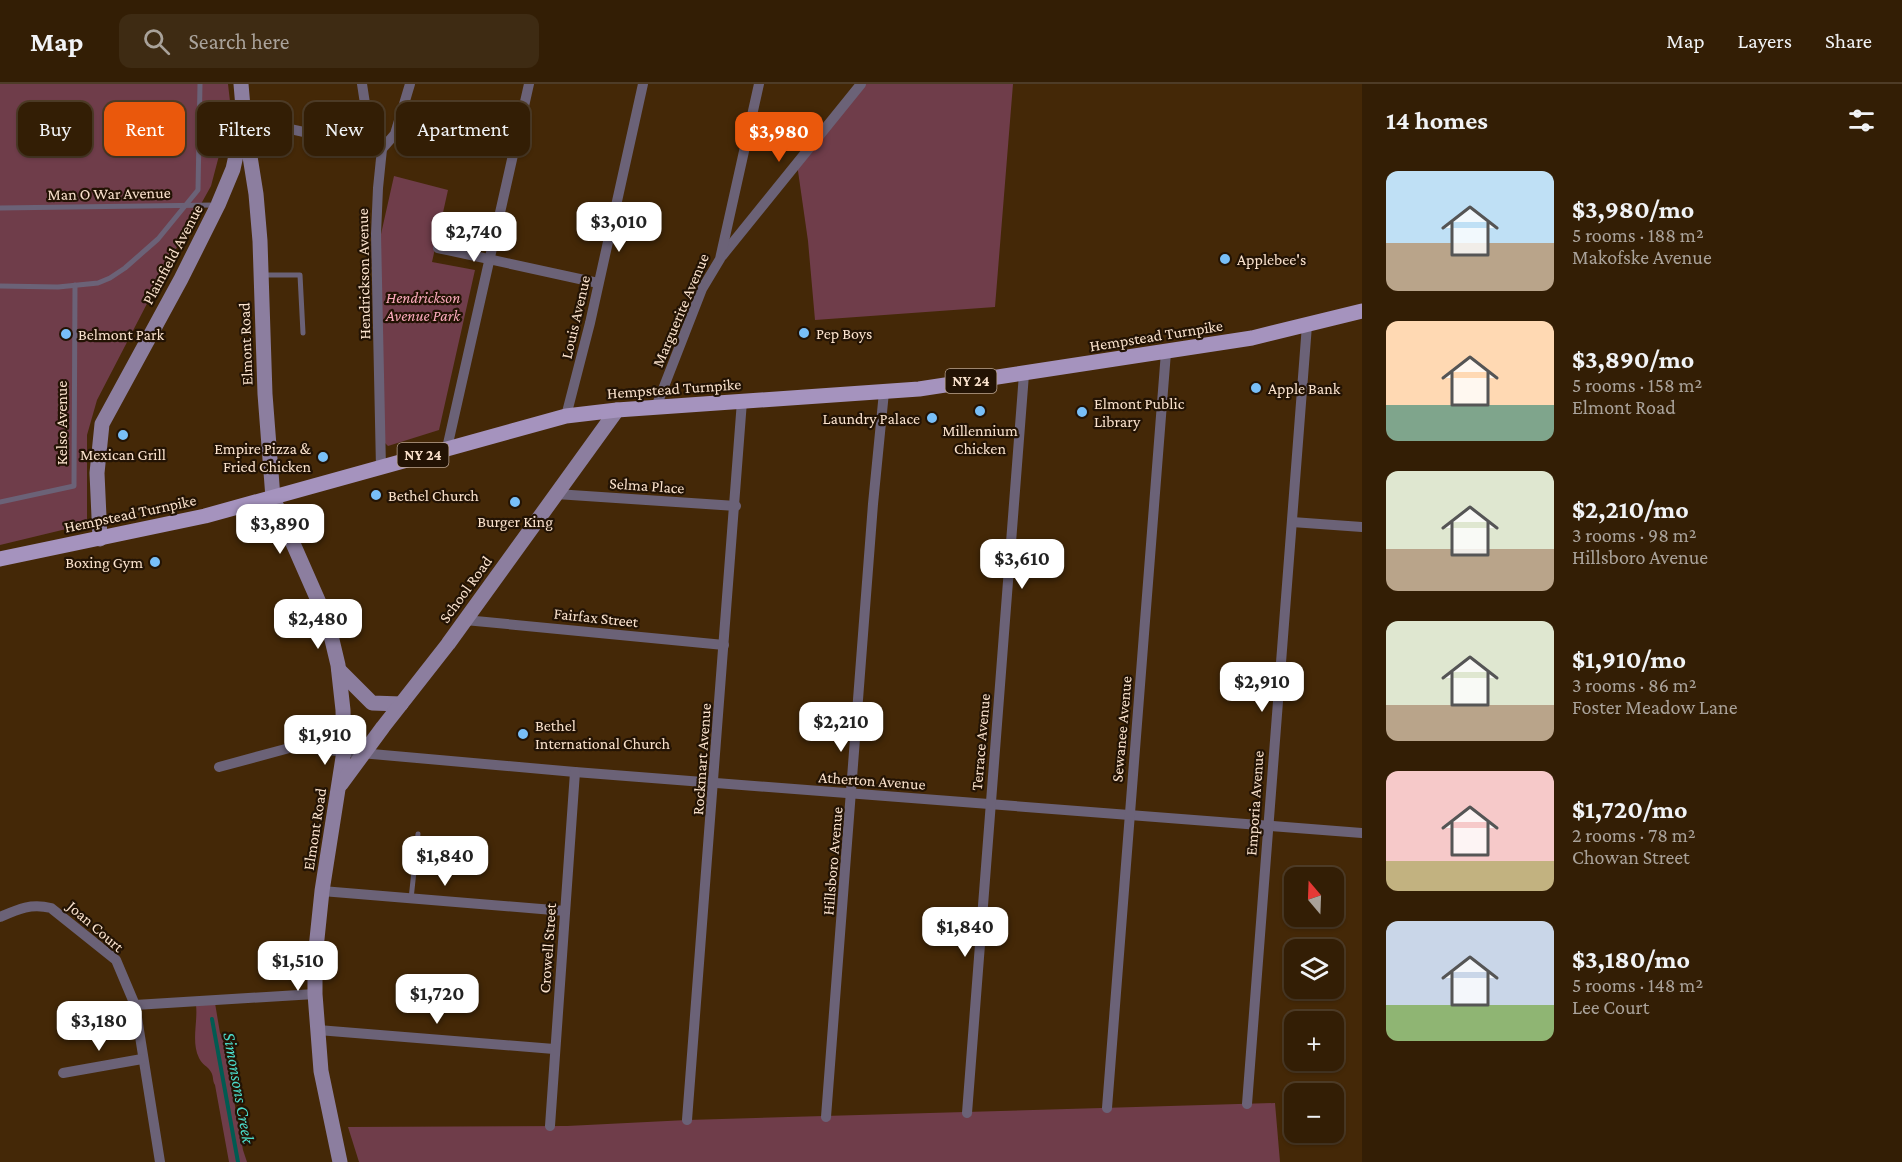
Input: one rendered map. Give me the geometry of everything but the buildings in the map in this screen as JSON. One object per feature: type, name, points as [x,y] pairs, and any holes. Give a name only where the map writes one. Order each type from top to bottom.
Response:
[{"type":"main road","name":"Plainfield Avenue","points":[[241,84],[243,102]]},
{"type":"main road","name":"Plainfield Avenue","points":[[100,539],[97,473],[102,424],[181,279],[218,205],[236,156]]},
{"type":"main road","name":"Elmont Road","points":[[250,156],[256,194],[265,394],[273,498],[328,623],[339,670],[344,751],[322,891],[315,958],[315,994],[321,1071],[340,1162]]},
{"type":"main road","name":"Hempstead Turnpike","points":[[0,559],[205,516],[566,416],[656,407],[919,389],[1252,338],[1362,311]]},
{"type":"main road","name":"School Road","points":[[339,787],[382,727],[465,620],[617,410]]},
{"type":"main road","points":[[339,670],[372,703],[401,704]]},
{"type":"street","points":[[363,84],[365,102]]},
{"type":"street","points":[[384,147],[395,134],[410,84]]},
{"type":"street","points":[[447,448],[529,84]]},
{"type":"street","name":"Louis Avenue","points":[[566,416],[643,84]]},
{"type":"street","name":"Marguerite Avenue","points":[[656,407],[702,289],[720,259],[759,84]]},
{"type":"street","points":[[720,259],[861,84]]},
{"type":"street","name":"Hendrickson Avenue","points":[[381,156],[376,234],[381,468]]},
{"type":"street","points":[[438,248],[598,283]]},
{"type":"street","name":"Emporia Avenue","points":[[1247,1104],[1307,325]]},
{"type":"street","name":"Sewanee Avenue","points":[[1107,1108],[1166,352]]},
{"type":"street","name":"Terrace Avenue","points":[[967,1113],[1024,374]]},
{"type":"street","name":"Hillsboro Avenue","points":[[826,1117],[873,504],[884,392]]},
{"type":"street","name":"Rockmart Avenue","points":[[687,1120],[736,506],[742,401]]},
{"type":"street","name":"Selma Place","points":[[556,494],[736,506]]},
{"type":"street","points":[[1292,522],[1362,527]]},
{"type":"street","name":"Fairfax Street","points":[[465,620],[724,645]]},
{"type":"street","name":"Atherton Avenue","points":[[219,767],[293,747],[575,772],[1362,834]]},
{"type":"street","name":"Crowell Street","points":[[550,1126],[575,772]]},
{"type":"street","points":[[322,891],[565,911]]},
{"type":"street","name":"Joan Court","points":[[0,918],[23,907],[39,904],[51,908],[116,960],[135,1005],[160,1162]]},
{"type":"street","points":[[135,1005],[315,994]]},
{"type":"street","points":[[318,1030],[554,1049]]},
{"type":"street","points":[[63,1073],[142,1059]]},
{"type":"lane","points":[[0,286],[58,287],[98,282],[110,278],[125,268],[158,239],[198,190],[200,84]]},
{"type":"lane","name":"Man O War Avenue","points":[[0,208],[218,205]]},
{"type":"lane","points":[[261,275],[300,275],[303,333]]},
{"type":"lane","name":"Kelso Avenue","points":[[0,502],[74,486],[75,285]]},
{"type":"lane","points":[[411,899],[418,834]]},
{"type":"green space","name":"Belmont Park","points":[[0,84],[228,84],[230,102],[197,102],[197,156],[219,156],[211,186],[97,400],[87,435],[87,524],[0,545]]},
{"type":"green space","points":[[862,84],[1013,84],[995,307],[815,320],[808,241],[797,164]]},
{"type":"green space","name":"Hendrickson Avenue Park","points":[[394,176],[448,190],[432,262],[475,270],[439,430],[388,446],[380,438],[379,243]]},
{"type":"green space","points":[[215,1003],[220,1033],[235,1055],[236,1075],[231,1084],[247,1162],[229,1162],[215,1085],[210,1070],[200,1060],[197,1052],[196,1005]]},
{"type":"green space","points":[[1275,1103],[1280,1162],[359,1162],[348,1127],[567,1126],[687,1120]]},
{"type":"waterway","name":"Simonsons Creek","points":[[212,1019],[238,1162]]},
{"type":"place","name":"Applebee's","points":[[1225,259]]},
{"type":"place","name":"Pep Boys","points":[[804,333]]},
{"type":"place","name":"Belmont Park","points":[[66,334]]},
{"type":"place","name":"Apple Bank","points":[[1256,388]]},
{"type":"place","name":"Millennium Chicken","points":[[980,411]]},
{"type":"place","name":"Elmont Public Library","points":[[1082,412]]},
{"type":"place","name":"Laundry Palace","points":[[932,418]]},
{"type":"place","name":"Mexican Grill","points":[[123,435]]},
{"type":"place","name":"Empire Pizza & Fried Chicken","points":[[323,457]]},
{"type":"place","name":"Bethel Church","points":[[376,495]]},
{"type":"place","name":"Burger King","points":[[515,502]]},
{"type":"place","name":"Boxing Gym","points":[[155,562]]},
{"type":"place","name":"Bethel International Church","points":[[523,734]]}]
